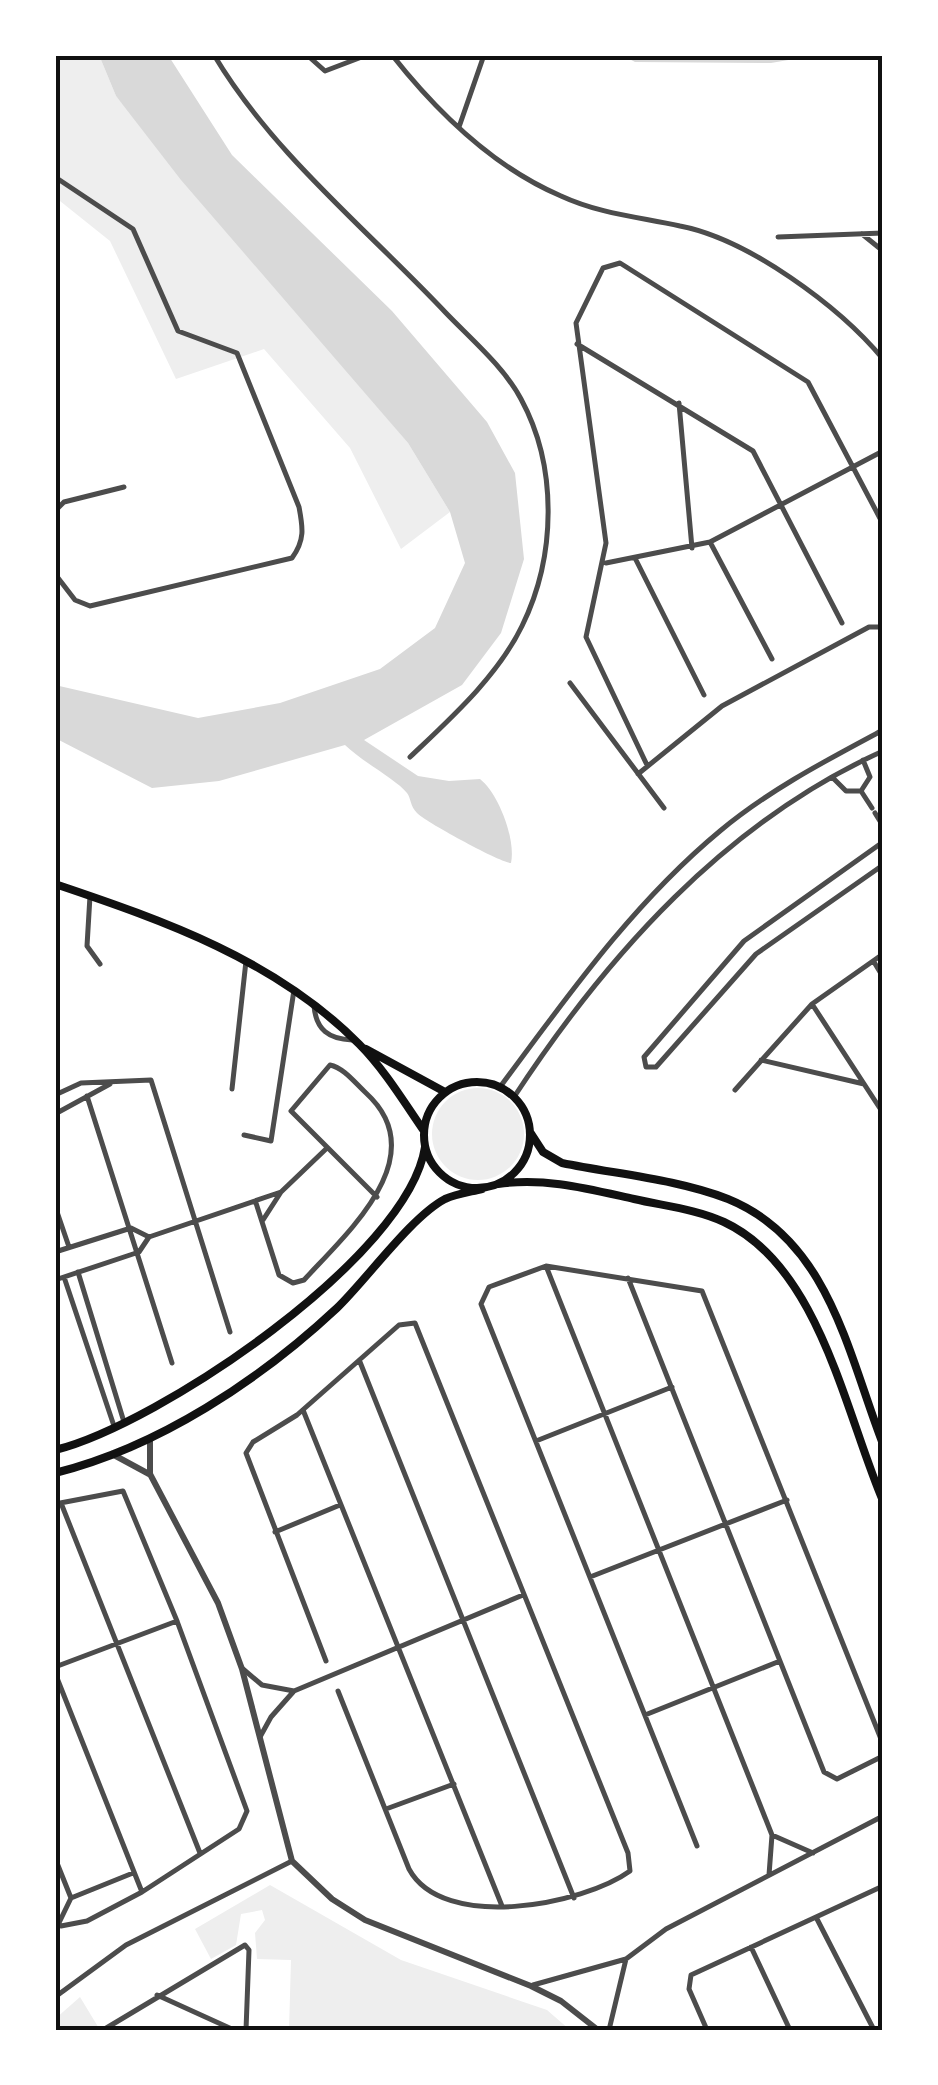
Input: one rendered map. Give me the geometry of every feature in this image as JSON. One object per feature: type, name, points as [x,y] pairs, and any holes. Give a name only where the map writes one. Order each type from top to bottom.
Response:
[{"type":"main road","points":[[55,884],[189,931],[314,1003],[358,1044],[424,1131]]},
{"type":"main road","points":[[358,1044],[446,1092]]},
{"type":"main road","points":[[55,1450],[120,1427],[184,1394],[281,1322],[342,1267],[405,1199],[420,1172],[430,1109],[446,1092],[463,1083],[500,1087],[514,1097],[526,1113],[530,1132],[543,1152],[562,1163],[728,1199],[774,1227],[804,1256],[824,1287],[883,1444]]},
{"type":"main road","points":[[498,1184],[522,1163],[530,1132]]},
{"type":"main road","points":[[425,1147],[440,1174],[466,1188],[482,1189]]},
{"type":"main road","points":[[55,1473],[150,1436],[251,1378],[338,1308],[431,1208],[452,1196],[527,1180],[709,1216],[756,1240],[789,1276],[809,1310],[883,1501]]},
{"type":"main road","points":[[184,1394],[197,1411]]},
{"type":"street","points":[[214,55],[236,91],[276,140],[484,354],[520,396],[531,421],[546,475],[548,522],[536,593],[500,661],[410,757]]},
{"type":"street","points":[[307,55],[316,67],[326,71],[367,55]]},
{"type":"street","points":[[392,55],[458,127],[502,164],[558,195],[616,215],[680,226],[719,238],[815,296],[883,359]]},
{"type":"street","points":[[458,127],[484,55]]},
{"type":"street","points":[[55,177],[134,230],[178,332],[237,353],[298,507],[303,529],[302,545],[292,558],[90,606],[75,600],[55,574]]},
{"type":"street","points":[[778,237],[883,233]]},
{"type":"street","points":[[862,234],[883,251]]},
{"type":"street","points":[[647,765],[586,637],[605,563],[576,323],[603,268],[611,263],[620,264],[794,369],[808,382],[883,524]]},
{"type":"street","points":[[577,344],[753,451],[842,623]]},
{"type":"street","points":[[678,403],[692,548]]},
{"type":"street","points":[[605,563],[710,542],[883,451]]},
{"type":"street","points":[[55,511],[64,502],[124,487]]},
{"type":"street","points":[[710,542],[772,659]]},
{"type":"street","points":[[635,559],[704,695]]},
{"type":"street","points":[[638,774],[722,706],[869,627],[883,627]]},
{"type":"street","points":[[570,682],[664,808]]},
{"type":"street","points":[[500,1087],[614,938],[720,830],[775,792],[883,730]]},
{"type":"street","points":[[514,1097],[554,1036],[680,890],[732,842],[832,777],[883,751]]},
{"type":"street","points":[[861,792],[870,777],[863,760]]},
{"type":"street","points":[[832,777],[846,792],[861,792]]},
{"type":"street","points":[[861,792],[883,826]]},
{"type":"street","points":[[883,842],[744,942],[644,1057],[646,1067],[656,1068],[756,954],[883,865]]},
{"type":"street","points":[[668,879],[680,890]]},
{"type":"street","points":[[90,896],[87,946],[100,964]]},
{"type":"street","points":[[744,942],[756,954]]},
{"type":"street","points":[[735,1090],[812,1004],[883,954]]},
{"type":"street","points":[[873,961],[883,977]]},
{"type":"street","points":[[232,1089],[246,962]]},
{"type":"street","points":[[244,1136],[270,1141],[294,990]]},
{"type":"street","points":[[314,1003],[315,1018],[326,1034],[358,1044]]},
{"type":"street","points":[[812,1004],[883,1113]]},
{"type":"street","points":[[761,1060],[864,1084]]},
{"type":"street","points":[[256,1203],[279,1275],[294,1283],[304,1280],[378,1196],[389,1172],[390,1148],[381,1106],[330,1064],[290,1107],[326,1148],[378,1196]]},
{"type":"street","points":[[55,1095],[81,1083],[142,1078],[154,1084],[230,1332]]},
{"type":"street","points":[[55,1114],[113,1082]]},
{"type":"street","points":[[87,1096],[172,1363]]},
{"type":"street","points":[[262,1222],[281,1192],[326,1148]]},
{"type":"street","points":[[55,1280],[138,1252],[148,1238],[194,1220],[281,1192]]},
{"type":"street","points":[[55,1206],[69,1247]]},
{"type":"street","points":[[56,1249],[131,1228],[148,1238]]},
{"type":"street","points":[[546,1266],[772,1835],[768,1874]]},
{"type":"street","points":[[697,1846],[481,1304],[488,1287],[546,1266],[702,1291],[883,1744]]},
{"type":"street","points":[[78,1272],[115,1395],[120,1427]]},
{"type":"street","points":[[64,1277],[104,1398],[120,1427]]},
{"type":"street","points":[[628,1278],[826,1775],[837,1778],[883,1756]]},
{"type":"street","points":[[326,1660],[246,1453],[254,1442],[303,1410],[406,1321],[420,1328],[632,1864],[625,1875],[553,1904],[502,1906],[459,1901],[425,1888],[409,1869],[338,1691]]},
{"type":"street","points":[[360,1362],[574,1898]]},
{"type":"street","points":[[536,1442],[672,1388]]},
{"type":"street","points":[[104,1398],[115,1395]]},
{"type":"street","points":[[303,1410],[502,1906]]},
{"type":"street","points":[[150,1436],[150,1474],[218,1603],[242,1669],[292,1860],[332,1898],[366,1920],[531,1986],[561,2001],[598,2030]]},
{"type":"street","points":[[112,1454],[150,1474]]},
{"type":"street","points":[[58,1929],[87,1921],[142,1892],[239,1830],[247,1812],[177,1620],[123,1492],[58,1503],[200,1853]]},
{"type":"street","points":[[590,1578],[787,1500]]},
{"type":"street","points":[[275,1532],[340,1505]]},
{"type":"street","points":[[260,1737],[276,1709],[294,1691],[396,1645],[523,1596]]},
{"type":"street","points":[[142,1892],[55,1670],[177,1620]]},
{"type":"street","points":[[645,1715],[780,1661]]},
{"type":"street","points":[[242,1669],[262,1684],[294,1691]]},
{"type":"street","points":[[386,1809],[454,1784]]},
{"type":"street","points":[[531,1986],[626,1959],[666,1929],[883,1816]]},
{"type":"street","points":[[772,1835],[813,1853]]},
{"type":"street","points":[[55,1858],[71,1898],[58,1929]]},
{"type":"street","points":[[55,1997],[126,1945],[292,1860]]},
{"type":"street","points":[[71,1898],[134,1872]]},
{"type":"street","points":[[708,2030],[689,1989],[691,1975],[882,1888]]},
{"type":"street","points":[[817,1920],[874,2030]]},
{"type":"street","points":[[104,2030],[157,1994],[247,1945],[246,2030]]},
{"type":"street","points":[[752,1947],[790,2030]]},
{"type":"street","points":[[609,2030],[626,1959]]},
{"type":"street","points":[[157,1994],[234,2030]]},
{"type":"shaded area","points":[[55,55],[99,55],[116,96],[408,443],[450,512],[401,549],[350,448],[264,349],[176,379],[110,241],[55,197]]},
{"type":"shaded area","points":[[99,55],[168,55],[232,155],[392,311],[487,422],[515,473],[524,559],[501,633],[462,685],[364,740],[418,776],[449,781],[480,779],[494,795],[504,818],[511,842],[511,863],[423,817],[402,788],[345,745],[219,781],[152,788],[55,738],[55,685],[198,718],[280,703],[380,669],[435,628],[465,563],[450,512],[408,443],[181,180],[116,96]]},
{"type":"shaded area","points":[[622,55],[817,55],[771,63],[635,62]]},
{"type":"shaded area","points":[[478,1088],[496,1091],[511,1101],[521,1116],[521,1152],[511,1167],[496,1177],[478,1180],[460,1177],[445,1167],[435,1152],[432,1134],[435,1116],[445,1101],[460,1091]]},
{"type":"shaded area","points":[[270,1885],[401,1960],[547,2010],[570,2030],[289,2030],[291,1960],[257,1959],[255,1933],[265,1920],[262,1910],[241,1914],[236,1945],[211,1959],[195,1929]]},
{"type":"shaded area","points":[[80,1997],[100,2030],[55,2030],[55,2019]]}]
